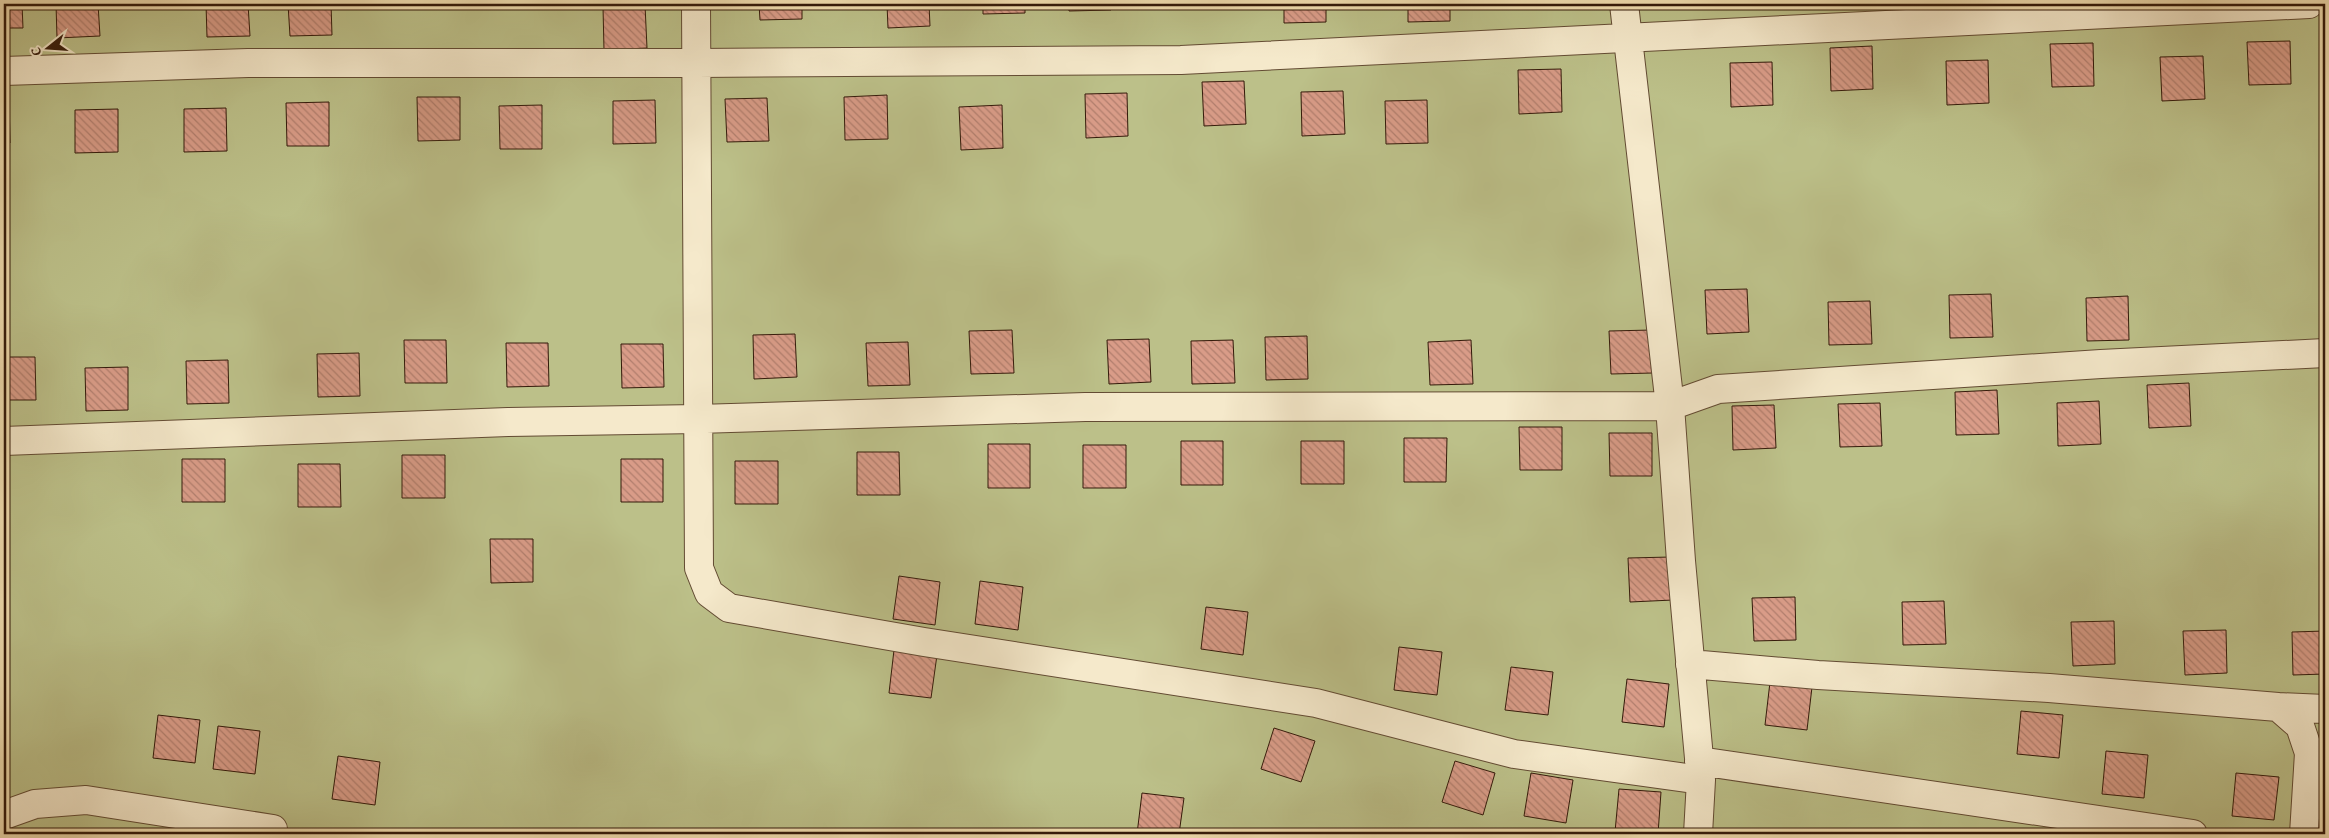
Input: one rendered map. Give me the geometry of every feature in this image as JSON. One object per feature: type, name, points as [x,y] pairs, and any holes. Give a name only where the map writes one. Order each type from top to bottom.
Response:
[{"type":"lane","points":[[696,4],[699,568],[710,593],[729,608],[924,642],[1316,703],[1514,754],[1700,771],[2193,834]]},
{"type":"lane","points":[[1624,4],[1626,36],[1670,406],[1700,771],[1698,834]]},
{"type":"lane","points":[[4,71],[248,63],[1181,60],[1626,36],[2118,15],[2309,4]]},
{"type":"lane","points":[[4,441],[508,422],[698,419],[1085,407],[1670,406],[1718,389],[2101,364],[2325,353]]},
{"type":"lane","points":[[1690,664],[1818,675],[2050,688],[2278,707],[2325,709]]},
{"type":"lane","points":[[2278,707],[2300,726],[2309,753],[2304,834]]},
{"type":"lane","points":[[4,815],[36,804],[86,800],[273,829]]},
{"type":"green space","points":[[4,4],[2325,4],[2325,834],[4,834]]},
{"type":"building","points":[[4,4],[22,4],[23,28],[4,28]]},
{"type":"building","points":[[56,4],[98,4],[100,36],[57,38]]},
{"type":"building","points":[[206,4],[248,4],[250,36],[207,37]]},
{"type":"building","points":[[288,4],[331,4],[332,35],[290,36]]},
{"type":"building","points":[[759,4],[802,4],[802,19],[760,20]]},
{"type":"building","points":[[887,4],[929,4],[930,26],[888,28]]},
{"type":"building","points":[[983,4],[1025,4],[1025,13],[983,14]]},
{"type":"building","points":[[1069,4],[1111,4],[1111,10],[1069,11]]},
{"type":"building","points":[[1284,4],[1326,4],[1326,22],[1284,23]]},
{"type":"building","points":[[1408,4],[1450,4],[1450,21],[1408,22]]},
{"type":"building","points":[[645,5],[647,48],[604,50],[603,7]]},
{"type":"building","points":[[2290,41],[2291,84],[2249,85],[2247,42]]},
{"type":"building","points":[[2093,43],[2094,86],[2052,87],[2050,44]]},
{"type":"building","points":[[1872,46],[1873,89],[1831,91],[1830,48]]},
{"type":"building","points":[[2203,56],[2205,99],[2162,101],[2160,57]]},
{"type":"building","points":[[1988,60],[1989,103],[1947,105],[1946,61]]},
{"type":"building","points":[[1772,62],[1773,105],[1731,107],[1730,63]]},
{"type":"building","points":[[1561,69],[1562,112],[1519,114],[1518,70]]},
{"type":"building","points":[[1244,81],[1246,124],[1204,126],[1202,82]]},
{"type":"building","points":[[1343,91],[1345,134],[1302,136],[1301,92]]},
{"type":"building","points":[[1127,93],[1128,136],[1086,138],[1085,94]]},
{"type":"building","points":[[887,95],[888,139],[845,140],[844,97]]},
{"type":"building","points":[[417,97],[460,97],[460,140],[418,141]]},
{"type":"building","points":[[767,98],[769,141],[727,142],[725,99]]},
{"type":"building","points":[[4,99],[9,99],[10,143],[4,143]]},
{"type":"building","points":[[655,100],[656,143],[613,144],[613,101]]},
{"type":"building","points":[[1427,100],[1428,143],[1386,144],[1385,101]]},
{"type":"building","points":[[329,102],[329,146],[287,146],[286,103]]},
{"type":"building","points":[[542,105],[542,149],[500,149],[499,106]]},
{"type":"building","points":[[1002,105],[1003,148],[961,150],[959,107]]},
{"type":"building","points":[[226,108],[227,151],[184,152],[184,109]]},
{"type":"building","points":[[118,109],[118,152],[75,153],[75,110]]},
{"type":"building","points":[[1747,289],[1749,332],[1707,334],[1705,290]]},
{"type":"building","points":[[1991,294],[1993,337],[1950,338],[1949,295]]},
{"type":"building","points":[[2128,296],[2129,340],[2087,341],[2086,298]]},
{"type":"building","points":[[1870,301],[1872,344],[1829,345],[1828,302]]},
{"type":"building","points":[[1012,330],[1014,373],[971,374],[969,331]]},
{"type":"building","points":[[1652,330],[1653,373],[1611,374],[1609,331]]},
{"type":"building","points":[[795,334],[797,377],[754,379],[753,335]]},
{"type":"building","points":[[1307,336],[1308,379],[1266,380],[1265,337]]},
{"type":"building","points":[[1149,339],[1151,382],[1109,384],[1107,340]]},
{"type":"building","points":[[404,340],[446,340],[447,383],[405,383]]},
{"type":"building","points":[[1233,340],[1235,383],[1192,384],[1191,341]]},
{"type":"building","points":[[1471,340],[1473,384],[1430,385],[1428,342]]},
{"type":"building","points":[[908,342],[910,385],[868,386],[866,343]]},
{"type":"building","points":[[506,343],[548,343],[549,386],[507,387]]},
{"type":"building","points":[[621,344],[663,344],[664,387],[622,388]]},
{"type":"building","points":[[359,353],[360,396],[318,397],[317,354]]},
{"type":"building","points":[[4,357],[35,357],[36,400],[4,400]]},
{"type":"building","points":[[228,360],[229,403],[187,404],[186,361]]},
{"type":"building","points":[[128,367],[128,410],[86,411],[85,368]]},
{"type":"building","points":[[2189,383],[2191,426],[2149,428],[2147,385]]},
{"type":"building","points":[[1997,390],[1999,434],[1956,435],[1955,392]]},
{"type":"building","points":[[2099,401],[2101,444],[2058,446],[2057,403]]},
{"type":"building","points":[[1880,403],[1882,446],[1840,447],[1838,404]]},
{"type":"building","points":[[1774,405],[1776,448],[1733,450],[1732,406]]},
{"type":"building","points":[[1519,427],[1562,427],[1562,470],[1520,470]]},
{"type":"building","points":[[1609,433],[1652,433],[1652,476],[1610,476]]},
{"type":"building","points":[[1404,438],[1447,438],[1446,482],[1404,482]]},
{"type":"building","points":[[1181,441],[1223,441],[1223,485],[1181,485]]},
{"type":"building","points":[[1301,441],[1344,441],[1344,484],[1301,484]]},
{"type":"building","points":[[988,444],[1030,444],[1030,488],[988,488]]},
{"type":"building","points":[[1083,445],[1126,445],[1126,488],[1083,488]]},
{"type":"building","points":[[857,452],[899,452],[900,495],[857,495]]},
{"type":"building","points":[[402,455],[445,455],[445,498],[402,498]]},
{"type":"building","points":[[182,459],[225,459],[225,502],[182,502]]},
{"type":"building","points":[[621,459],[663,459],[663,502],[621,502]]},
{"type":"building","points":[[735,461],[778,461],[778,504],[735,504]]},
{"type":"building","points":[[298,464],[340,464],[341,507],[298,507]]},
{"type":"building","points":[[490,539],[533,539],[533,582],[491,583]]},
{"type":"building","points":[[1671,557],[1673,600],[1630,602],[1628,558]]},
{"type":"building","points":[[899,576],[940,582],[935,625],[893,619]]},
{"type":"building","points":[[980,581],[1023,587],[1018,630],[975,624]]},
{"type":"building","points":[[1795,597],[1796,640],[1754,641],[1752,598]]},
{"type":"building","points":[[1944,601],[1946,644],[1903,645],[1902,602]]},
{"type":"building","points":[[1206,607],[1248,612],[1243,655],[1201,649]]},
{"type":"building","points":[[2114,621],[2115,664],[2073,666],[2071,622]]},
{"type":"building","points":[[2226,630],[2227,673],[2185,675],[2183,631]]},
{"type":"building","points":[[2325,631],[2325,674],[2293,675],[2292,632]]},
{"type":"building","points":[[1399,647],[1442,652],[1437,695],[1394,690]]},
{"type":"building","points":[[894,650],[937,655],[931,698],[889,693]]},
{"type":"building","points":[[1511,667],[1553,672],[1548,715],[1505,710]]},
{"type":"building","points":[[1627,679],[1669,684],[1664,727],[1622,722]]},
{"type":"building","points":[[1770,682],[1812,687],[1807,730],[1765,725]]},
{"type":"building","points":[[2021,711],[2063,715],[2059,758],[2017,754]]},
{"type":"building","points":[[158,715],[200,720],[195,763],[153,758]]},
{"type":"building","points":[[218,726],[260,731],[255,774],[213,769]]},
{"type":"building","points":[[1274,728],[1315,741],[1301,782],[1261,769]]},
{"type":"building","points":[[2106,751],[2148,755],[2144,798],[2102,794]]},
{"type":"building","points":[[338,756],[380,762],[375,805],[332,799]]},
{"type":"building","points":[[1455,761],[1495,773],[1483,815],[1442,802]]},
{"type":"building","points":[[1531,773],[1573,780],[1566,823],[1524,816]]},
{"type":"building","points":[[2236,773],[2279,777],[2274,820],[2232,816]]},
{"type":"building","points":[[1619,789],[1661,792],[1658,834],[1615,832]]},
{"type":"building","points":[[1142,793],[1184,798],[1179,834],[1137,834]]}]
